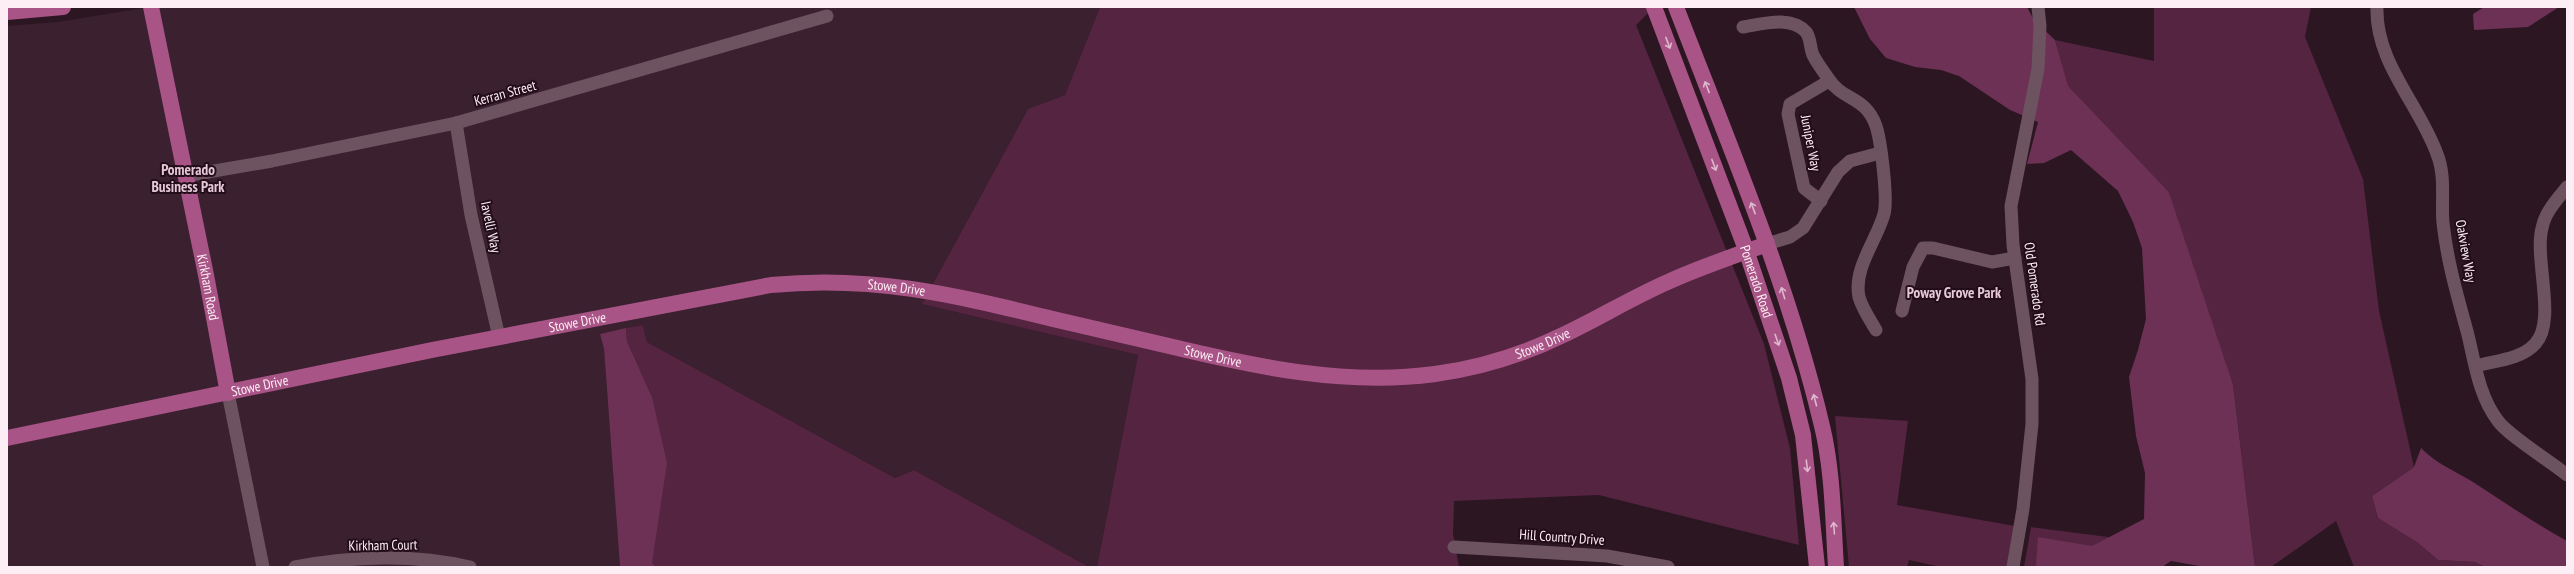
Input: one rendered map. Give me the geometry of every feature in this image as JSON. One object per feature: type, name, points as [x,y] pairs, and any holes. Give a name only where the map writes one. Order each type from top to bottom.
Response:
[{"type":"main road","points":[[7,12],[63,7]]},
{"type":"main road","name":"Kirkham Road","points":[[151,7],[186,176],[228,393]]},
{"type":"main road","name":"Pomerado Road","points":[[1654,7],[1746,252],[1789,378],[1803,435],[1817,567]]},
{"type":"main road","name":"Pomerado Road","points":[[1676,7],[1767,244],[1822,427],[1832,497],[1836,567]]},
{"type":"main road","name":"Stowe Drive","points":[[7,438],[499,337],[771,285],[838,282],[899,286],[944,293],[1215,357],[1299,374],[1339,378],[1379,378],[1436,374],[1524,352],[1561,336],[1669,281],[1767,244]]},
{"type":"street","name":"Old Pomerado Rd","points":[[2013,567],[2023,508],[2032,424],[2032,379],[2015,258],[2011,206],[2038,69],[2040,26],[2038,7]]},
{"type":"street","name":"Oakview Way","points":[[2377,7],[2379,34],[2387,60],[2424,124],[2438,155],[2442,180],[2443,222],[2450,264],[2482,392],[2499,422],[2567,475]]},
{"type":"street","name":"Kerran Street","points":[[186,176],[272,161],[456,123],[827,16]]},
{"type":"street","points":[[1743,27],[1784,22],[1797,25],[1807,33],[1813,55],[1829,81],[1838,90],[1860,102],[1869,112],[1876,127],[1886,198],[1884,213],[1860,278],[1860,297],[1876,330]]},
{"type":"street","name":"Juniper Way","points":[[1821,202],[1804,188],[1788,114],[1790,104],[1829,81]]},
{"type":"street","name":"Iavelli Way","points":[[456,123],[471,215],[499,337]]},
{"type":"street","points":[[1767,244],[1790,237],[1803,228],[1821,202],[1838,172],[1850,161],[1880,153]]},
{"type":"street","points":[[2476,366],[2517,355],[2535,345],[2542,334],[2545,316],[2539,254],[2542,228],[2550,208],[2567,187]]},
{"type":"street","points":[[1902,311],[1912,267],[1922,248],[1933,248],[1992,262],[2015,258]]},
{"type":"street","name":"Kirkham Road","points":[[228,393],[263,567]]},
{"type":"street","name":"Hill Country Drive","points":[[1454,546],[1606,556],[1659,566]]},
{"type":"street","name":"Kirkham Court","points":[[295,567],[362,559],[411,559],[438,560],[470,567]]},
{"type":"shaded area","points":[[150,7],[1100,7],[1065,95],[1028,109],[922,304],[1138,355],[1097,567],[1089,567],[914,470],[895,478],[647,342],[643,325],[600,334],[604,349],[620,567],[7,567],[7,26],[58,22]]},
{"type":"shaded area","points":[[1100,7],[1654,7],[1636,25],[1764,344],[1790,448],[1799,545],[1599,495],[1454,501],[1453,534],[1459,567],[1097,567],[1138,355],[922,304],[1028,109],[1065,95]]},
{"type":"shaded area","points":[[1854,7],[2027,7],[2034,20],[2055,40],[2068,86],[2169,192],[2233,384],[2255,567],[2205,567],[2171,561],[2162,567],[2036,567],[2038,537],[2092,546],[2144,519],[2145,473],[2136,436],[2129,377],[2146,319],[2142,248],[2133,222],[2118,191],[2071,150],[2044,163],[2027,164],[2038,122],[2010,110],[1959,76],[1941,70],[1915,67],[1886,58],[1870,39]]},
{"type":"shaded area","points":[[2154,7],[2311,7],[2305,37],[2363,179],[2379,311],[2414,467],[2372,496],[2378,518],[2418,543],[2438,560],[2475,562],[2485,567],[2354,567],[2336,521],[2271,567],[2255,567],[2233,384],[2169,192],[2067,86],[2055,40],[2154,61]]},
{"type":"shaded area","points":[[2484,7],[2559,7],[2528,27],[2474,30],[2473,14]]},
{"type":"shaded area","points":[[643,325],[647,342],[895,478],[914,470],[1089,567],[656,567],[652,563],[652,397],[627,341],[626,328]]},
{"type":"shaded area","points":[[626,328],[627,341],[652,397],[667,463],[652,563],[656,567],[620,567],[604,349],[600,334]]},
{"type":"shaded area","points":[[1835,416],[1908,421],[1897,505],[2015,526],[2007,567],[1941,567],[1909,560],[1907,567],[1849,567]]},
{"type":"shaded area","points":[[2421,448],[2439,462],[2567,541],[2567,567],[2485,567],[2475,562],[2438,560],[2418,543],[2378,518],[2372,496],[2414,467]]},
{"type":"shaded area","points":[[2031,527],[2124,539],[2114,567],[2024,567]]},
{"type":"district","name":"Pomerado Business Park","points":[[188,178]]},
{"type":"district","name":"Poway Grove Park","points":[[1954,293]]}]
